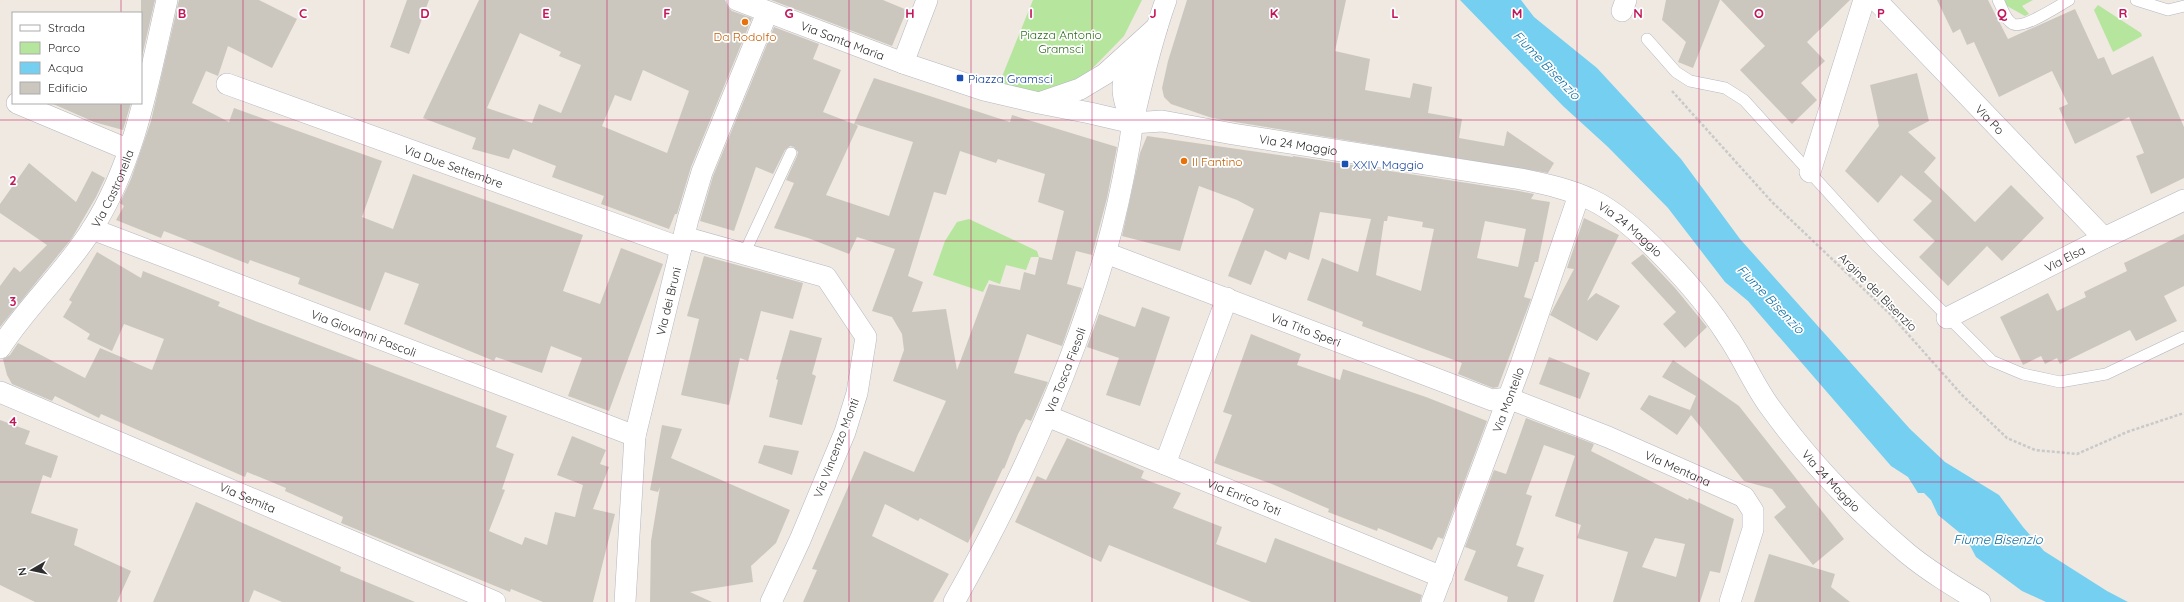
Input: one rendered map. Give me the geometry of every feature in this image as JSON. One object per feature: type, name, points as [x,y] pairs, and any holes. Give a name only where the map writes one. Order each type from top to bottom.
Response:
[{"type":"street","name":"Via Castronella","points":[[0,348],[14,327],[75,253],[92,229],[108,201],[129,150],[141,110],[166,0]]},
{"type":"street","name":"Via Santa Maria","points":[[737,0],[767,13],[903,63]]},
{"type":"street","points":[[927,0],[903,63],[984,90],[1133,123]]},
{"type":"street","points":[[1133,123],[1122,96],[1123,78],[1135,55],[1157,27],[1166,0]]},
{"type":"street","points":[[1810,172],[1864,0]]},
{"type":"street","name":"Via Po","points":[[1876,0],[2104,238]]},
{"type":"street","name":"Via dei Bruni","points":[[625,602],[635,436],[683,242],[705,165],[767,13]]},
{"type":"street","points":[[1038,103],[1080,89],[1105,74],[1157,27]]},
{"type":"street","name":"Via Due Settembre","points":[[227,84],[683,242]]},
{"type":"street","points":[[0,96],[12,101]]},
{"type":"street","points":[[19,104],[129,150]]},
{"type":"street","name":"Via 24 Maggio","points":[[1133,123],[1169,122],[1233,134],[1521,179],[1579,195],[1603,206],[1622,219],[1640,235],[1690,287],[1727,334],[1769,406],[1832,482],[1908,554],[1940,577],[1980,602]]},
{"type":"street","name":"Via Tosca Fiesoli","points":[[954,602],[985,546],[1047,416],[1075,348],[1106,253],[1130,146],[1133,123]]},
{"type":"street","name":"Via Montello","points":[[1432,602],[1508,398],[1579,195]]},
{"type":"street","name":"Via Elsa","points":[[1947,318],[2104,238],[2184,200]]},
{"type":"street","name":"Via Giovanni Pascoli","points":[[92,229],[635,436]]},
{"type":"street","name":"Via Vincenzo Monti","points":[[683,242],[744,254],[826,277],[866,337],[857,393],[845,432],[800,540],[771,602]]},
{"type":"street","name":"Via Tito Speri","points":[[1106,253],[1227,298],[1414,372],[1492,400],[1508,398]]},
{"type":"street","points":[[1165,464],[1227,298]]},
{"type":"street","name":"Via Semita","points":[[0,392],[495,602]]},
{"type":"street","name":"Via Mentana","points":[[1508,398],[1608,437],[1744,497],[1753,511],[1753,530],[1730,602]]},
{"type":"street","name":"Via Enrico Toti","points":[[1047,416],[1442,577]]},
{"type":"lane","points":[[1998,0],[2008,19],[2013,24],[2019,25],[2029,22],[2069,0]]},
{"type":"lane","points":[[2136,0],[2168,10],[2184,6]]},
{"type":"lane","points":[[1647,39],[1676,72],[1690,81],[1725,88],[1744,100],[1876,245],[1947,318],[1992,361],[2023,374],[2060,382],[2106,374],[2184,337]]},
{"type":"lane","points":[[744,254],[791,153]]},
{"type":"path","name":"Argine del Bisenzio","points":[[1669,87],[1772,202],[1891,315],[1962,395],[2007,438],[2035,450],[2077,454],[2127,432],[2184,413]]},
{"type":"green space","name":"Piazza Antonio Gramsci","points":[[1033,0],[1142,0],[1124,36],[1081,80],[1041,95],[999,84]]},
{"type":"green space","points":[[2003,0],[2033,0],[2022,6],[2029,14],[2025,16],[2007,6]]},
{"type":"green space","points":[[2098,5],[2141,33],[2142,36],[2113,52],[2094,10]]},
{"type":"green space","points":[[969,219],[1037,251],[1039,257],[1031,257],[1026,270],[1006,265],[1000,284],[989,280],[983,292],[933,275],[945,241],[957,222]]},
{"type":"water","name":"Fiume Bisenzio","points":[[1460,0],[1521,0],[1534,17],[1597,68],[1681,159],[1740,239],[1910,429],[1945,462],[1999,495],[2023,527],[2044,551],[2107,591],[2128,602],[2046,602],[2022,591],[1976,557],[1966,538],[1938,515],[1931,500],[1924,493],[1918,493],[1908,477],[1891,466],[1748,301],[1725,282],[1668,208],[1608,147],[1563,106]]},
{"type":"building","points":[[141,0],[155,0],[142,57],[142,12]]},
{"type":"building","points":[[179,0],[259,0],[297,19],[272,68],[228,46],[218,76],[206,71],[192,103],[229,122],[234,108],[382,161],[362,217],[393,229],[413,174],[583,235],[563,291],[600,304],[621,248],[663,264],[609,411],[568,396],[582,358],[551,346],[542,373],[496,357],[494,361],[404,324],[419,284],[385,272],[370,311],[298,284],[300,278],[250,260],[248,264],[164,231],[161,238],[116,220],[124,206],[120,203],[131,179],[151,121]]},
{"type":"building","points":[[407,0],[429,0],[409,54],[390,47]]},
{"type":"building","points":[[479,0],[725,0],[728,7],[732,11],[752,18],[691,167],[677,214],[675,214],[669,229],[601,204],[604,196],[552,177],[556,166],[513,149],[509,159],[472,149],[476,138],[423,118]],"holes":[[[520,33],[561,52],[559,56],[581,65],[561,113],[539,104],[532,123],[487,108]],[[643,70],[689,91],[667,153],[602,126],[615,95],[631,101]]]},
{"type":"building","points":[[771,0],[883,0],[907,10],[892,46]]},
{"type":"building","points":[[1187,0],[1346,0],[1335,51],[1370,59],[1365,90],[1410,98],[1413,83],[1432,87],[1428,113],[1462,119],[1459,138],[1504,146],[1507,131],[1554,163],[1548,173],[1212,118],[1171,104],[1164,97],[1162,88],[1168,61]]},
{"type":"building","points":[[1666,0],[1720,0],[1693,68],[1678,62],[1686,42],[1662,20]]},
{"type":"building","points":[[1721,0],[1850,0],[1807,42],[1825,61],[1801,83],[1817,100],[1792,124],[1740,70],[1765,46]]},
{"type":"building","points":[[1937,0],[1988,0],[2008,39],[2075,9],[2098,59],[2104,57],[2112,75],[2153,56],[2184,127],[2184,178],[2151,194],[2136,156],[2144,153],[2129,117],[2075,144],[2059,108],[2068,104],[2052,71],[1999,97],[1974,42],[1967,45],[1960,29],[1953,33]]},
{"type":"building","points":[[774,27],[819,44],[813,59],[841,70],[823,112],[854,124],[874,78],[1010,122],[1012,115],[1117,147],[1107,198],[1092,255],[1076,251],[1067,284],[1082,288],[1062,346],[1027,334],[1014,373],[1048,382],[1031,421],[1026,419],[1018,434],[1004,469],[1003,468],[968,543],[920,518],[918,521],[885,504],[872,536],[949,574],[933,602],[803,602],[817,570],[812,569],[864,451],[914,472],[946,401],[893,381],[904,350],[902,334],[892,317],[872,311],[895,249],[857,237],[849,254],[808,238],[774,228],[794,183],[786,180],[798,152],[794,147],[790,146],[785,150],[773,174],[756,167],[734,231],[700,221],[713,176]],"holes":[[[855,124],[913,142],[889,216],[826,195],[858,126]],[[960,151],[996,163],[998,159],[1045,174],[1038,202],[1064,211],[1052,260],[1039,257],[1035,275],[1024,272],[1020,290],[989,284],[957,370],[946,309],[912,312],[923,282],[908,276],[934,192],[946,195]]]},
{"type":"building","points":[[1917,73],[1929,121],[1908,132],[1936,158],[1924,172],[1975,222],[2011,185],[2044,218],[2002,261],[1987,246],[1948,286],[1919,257],[1935,241],[1913,220],[1932,201],[1901,175],[1878,203],[1845,171],[1879,126],[1870,85]]},
{"type":"building","points":[[53,104],[131,104],[123,130],[94,122]]},
{"type":"building","points":[[1147,136],[1293,156],[1519,191],[1534,194],[1531,199],[1550,202],[1538,262],[1535,262],[1524,297],[1531,299],[1498,387],[1493,388],[1458,374],[1462,363],[1362,326],[1363,322],[1307,300],[1322,258],[1358,272],[1371,219],[1320,212],[1309,260],[1289,252],[1286,260],[1265,250],[1251,285],[1228,276],[1254,209],[1237,200],[1199,186],[1180,251],[1122,236],[1140,153]],"holes":[[[1388,216],[1423,222],[1422,227],[1434,229],[1421,291],[1376,275],[1384,221],[1387,221]],[[1485,221],[1526,229],[1518,267],[1477,258]]]},
{"type":"building","points":[[29,163],[76,202],[92,171],[105,178],[96,197],[72,238],[0,327],[0,286],[14,267],[20,272],[47,245],[0,213],[0,204]]},
{"type":"building","points":[[1584,218],[1619,235],[1587,301],[1596,293],[1620,306],[1597,341],[1550,315],[1574,269],[1567,268]]},
{"type":"building","points":[[2184,234],[2184,286],[2164,296],[2177,321],[2136,341],[2130,330],[2060,364],[2057,358],[2045,364],[2041,356],[2023,365],[2000,317],[2048,293],[2057,311],[2086,297],[2084,292],[2127,271],[2124,263]]},
{"type":"building","points":[[97,252],[141,278],[143,271],[220,302],[218,306],[253,320],[507,416],[496,447],[514,454],[502,489],[505,490],[489,531],[522,545],[525,537],[547,545],[555,512],[575,517],[583,485],[557,475],[572,436],[606,450],[600,464],[609,467],[593,509],[615,514],[593,602],[543,602],[511,589],[510,592],[341,523],[343,517],[285,491],[286,488],[247,472],[245,477],[101,414],[99,418],[55,396],[52,401],[12,384],[7,375],[3,359],[10,355],[18,343],[85,378],[100,348],[152,370],[164,339],[124,324],[112,351],[87,339],[90,334],[63,317],[72,302],[69,300]]},
{"type":"building","points":[[1643,254],[1675,288],[1707,327],[1685,348],[1663,324],[1676,312],[1631,263]]},
{"type":"building","points":[[704,256],[803,283],[793,319],[761,311],[748,361],[740,358],[729,405],[681,395],[699,319],[687,316]]},
{"type":"building","points":[[1142,307],[1170,317],[1140,406],[1106,395],[1119,358],[1087,347],[1099,314],[1135,327]]},
{"type":"building","points":[[790,330],[822,338],[812,374],[816,376],[802,425],[769,417],[778,380],[776,379]]},
{"type":"building","points":[[1251,334],[1301,354],[1297,365],[1340,380],[1343,369],[1426,397],[1487,421],[1443,539],[1438,537],[1432,550],[1378,528],[1377,531],[1328,512],[1329,509],[1272,484],[1214,463],[1232,415],[1223,412]]},
{"type":"building","points":[[1549,357],[1590,373],[1580,399],[1539,384]]},
{"type":"building","points":[[1673,360],[1739,406],[1844,539],[1813,565],[1774,517],[1786,507],[1772,489],[1744,481],[1691,415],[1677,435],[1640,409],[1649,395],[1690,410],[1696,396],[1662,377]]},
{"type":"building","points":[[1526,418],[1594,444],[1591,451],[1688,500],[1689,498],[1734,519],[1720,573],[1710,571],[1700,602],[1613,602],[1628,552],[1577,538],[1581,525],[1555,516],[1575,456],[1544,445],[1526,494],[1532,496],[1516,545],[1524,548],[1517,566],[1544,575],[1534,602],[1507,602],[1508,597],[1464,580],[1476,551],[1465,547],[1494,470],[1506,474]],"holes":[[[1655,538],[1685,544],[1676,577],[1642,567]]]},
{"type":"building","points":[[0,420],[30,431],[25,444],[58,456],[51,478],[43,475],[31,513],[78,529],[74,545],[131,571],[117,602],[35,602],[0,585]]},
{"type":"building","points":[[662,425],[682,429],[671,458],[790,510],[776,543],[751,566],[753,582],[690,592],[712,602],[650,602],[651,541],[660,487],[658,492],[650,490]]},
{"type":"building","points":[[1067,438],[1144,471],[1141,478],[1181,493],[1173,508],[1222,527],[1216,544],[1266,563],[1275,538],[1422,595],[1420,602],[1251,602],[1109,545],[1101,562],[1015,522],[1037,476],[1046,480]]},
{"type":"building","points":[[764,445],[799,451],[792,475],[758,463]]},
{"type":"building","points":[[196,502],[341,567],[340,571],[415,602],[282,602],[254,590],[249,602],[153,602]]},
{"type":"building","points":[[1769,554],[1835,574],[1831,587],[1850,602],[1754,602]]},
{"type":"place","name":"Da Rodolfo","points":[[745,22]]},
{"type":"place","name":"Piazza Gramsci","points":[[960,78]]},
{"type":"place","name":"Il Fantino","points":[[1184,161]]},
{"type":"place","name":"XXIV Maggio","points":[[1345,164]]}]
